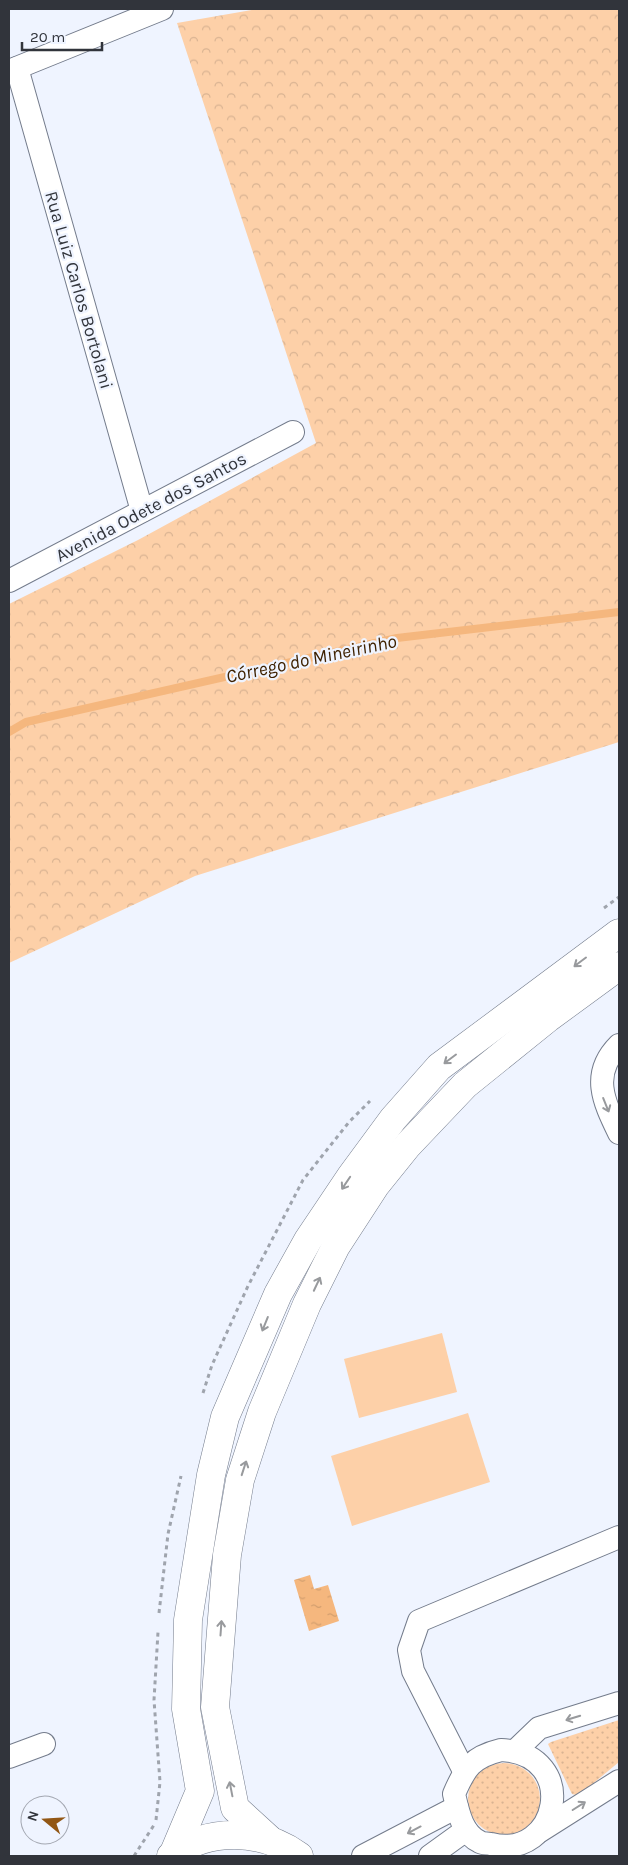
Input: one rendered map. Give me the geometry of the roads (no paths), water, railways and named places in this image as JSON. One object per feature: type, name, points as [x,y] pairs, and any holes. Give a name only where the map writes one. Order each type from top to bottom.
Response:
[{"type":"street","points":[[13,70],[162,9]]},
{"type":"street","name":"Rua Luiz Carlos Bortolani","points":[[13,70],[142,511]]},
{"type":"street","name":"Avenida Odete dos Santos","points":[[9,581],[293,432]]},
{"type":"street","points":[[172,1855],[200,1791],[186,1709],[188,1630],[198,1550],[211,1475],[225,1417],[278,1294],[308,1240],[351,1176],[393,1119],[439,1067],[619,933]]},
{"type":"street","points":[[299,1856],[270,1840],[235,1808],[215,1707],[227,1555],[240,1480],[262,1412],[308,1304],[336,1246],[375,1186],[408,1146],[465,1085],[548,1018],[619,966]]},
{"type":"street","points":[[619,1045],[606,1065],[602,1084],[602,1096],[619,1132]]},
{"type":"street","points":[[464,1771],[413,1671],[410,1650],[419,1621],[619,1536]]},
{"type":"street","points":[[515,1751],[539,1728],[619,1703]]},
{"type":"street","points":[[9,1757],[44,1744]]},
{"type":"street","points":[[539,1832],[547,1820],[552,1806],[552,1791],[548,1777],[540,1765],[529,1756],[515,1751],[501,1750],[487,1753],[474,1760],[464,1771],[454,1794],[457,1807],[466,1830],[480,1842],[502,1851],[527,1841],[619,1781]]},
{"type":"street","points":[[363,1856],[457,1807]]},
{"type":"street","points":[[430,1856],[466,1830]]},
{"type":"street","points":[[172,1855],[203,1839],[228,1835],[236,1834],[270,1840]]},
{"type":"water","points":[[310,1575],[314,1589],[328,1585],[339,1621],[309,1631],[294,1580]]},
{"type":"waterway","name":"Córrego do Mineirinho","points":[[9,732],[26,722],[397,638],[619,612]]}]
